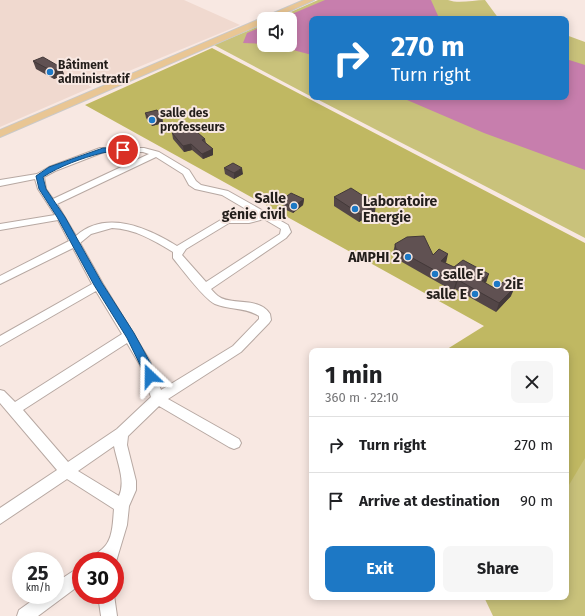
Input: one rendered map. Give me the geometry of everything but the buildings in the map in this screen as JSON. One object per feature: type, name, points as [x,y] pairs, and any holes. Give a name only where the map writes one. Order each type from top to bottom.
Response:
[{"type":"main road","points":[[282,12],[310,0]]},
{"type":"main road","points":[[0,134],[257,22]]},
{"type":"street","points":[[0,183],[39,176],[52,169],[103,150],[144,150],[156,154],[186,172],[192,183],[198,187],[225,193],[285,227],[286,232],[283,236],[205,288]]},
{"type":"street","points":[[52,203],[156,154]]},
{"type":"street","points":[[39,176],[42,189],[61,217],[98,285],[130,335],[146,364],[158,399],[234,443]]},
{"type":"street","points":[[178,251],[222,222],[231,220],[249,220],[266,216]]},
{"type":"street","points":[[0,227],[61,217]]},
{"type":"street","points":[[0,280],[75,242],[88,232],[101,226],[121,225],[141,230],[178,251]]},
{"type":"street","points":[[0,517],[68,472],[122,433],[158,399],[176,386],[189,380],[238,349],[265,320],[264,314],[258,309],[241,303],[216,301],[177,256],[178,251]]},
{"type":"street","points":[[0,342],[98,285]]},
{"type":"street","points":[[14,409],[130,335]]},
{"type":"street","points":[[0,394],[68,472],[122,506]]},
{"type":"street","points":[[112,552],[120,525],[122,506],[129,490],[129,481],[120,445],[122,433]]},
{"type":"street","points":[[25,616],[41,604]]},
{"type":"street","points":[[107,604],[109,616]]},
{"type":"shaded area","points":[[0,0],[184,0],[240,25],[112,78],[99,77],[89,81],[89,86],[92,87],[0,127]]},
{"type":"shaded area","points":[[318,0],[448,0],[461,2],[485,0],[497,16],[309,16],[309,95],[214,45],[257,27],[257,52],[297,52],[297,12],[291,12]]},
{"type":"shaded area","points":[[325,0],[431,0],[438,16],[309,16],[309,54],[297,51],[297,12]]},
{"type":"shaded area","points":[[257,29],[257,44],[243,43],[247,33]]},
{"type":"shaded area","points":[[569,36],[585,42],[585,238],[319,100],[569,100]]},
{"type":"shaded area","name":"2iE","points":[[212,48],[585,243],[585,458],[569,485],[569,348],[449,348],[484,326],[85,105]]},
{"type":"shaded area","points":[[569,60],[585,65],[585,170],[484,133],[407,100],[569,100]]},
{"type":"shaded area","points":[[585,414],[585,616],[493,616],[485,600],[569,600],[569,422]]},
{"type":"place","name":"Bâtiment administratif","points":[[50,72]]},
{"type":"place","name":"salle des professeurs","points":[[152,120]]},
{"type":"place","name":"Salle génie civil","points":[[294,206]]},
{"type":"place","name":"Laboratoire Energie","points":[[355,209]]},
{"type":"place","name":"AMPHI 2","points":[[408,257]]},
{"type":"place","name":"salle F","points":[[435,274]]},
{"type":"place","name":"2iE","points":[[497,284]]},
{"type":"place","name":"salle E","points":[[475,294]]},
{"type":"route","points":[[123,150],[103,150],[52,169],[39,176],[42,189],[61,217],[98,285],[130,335],[146,364],[150,376]]}]
